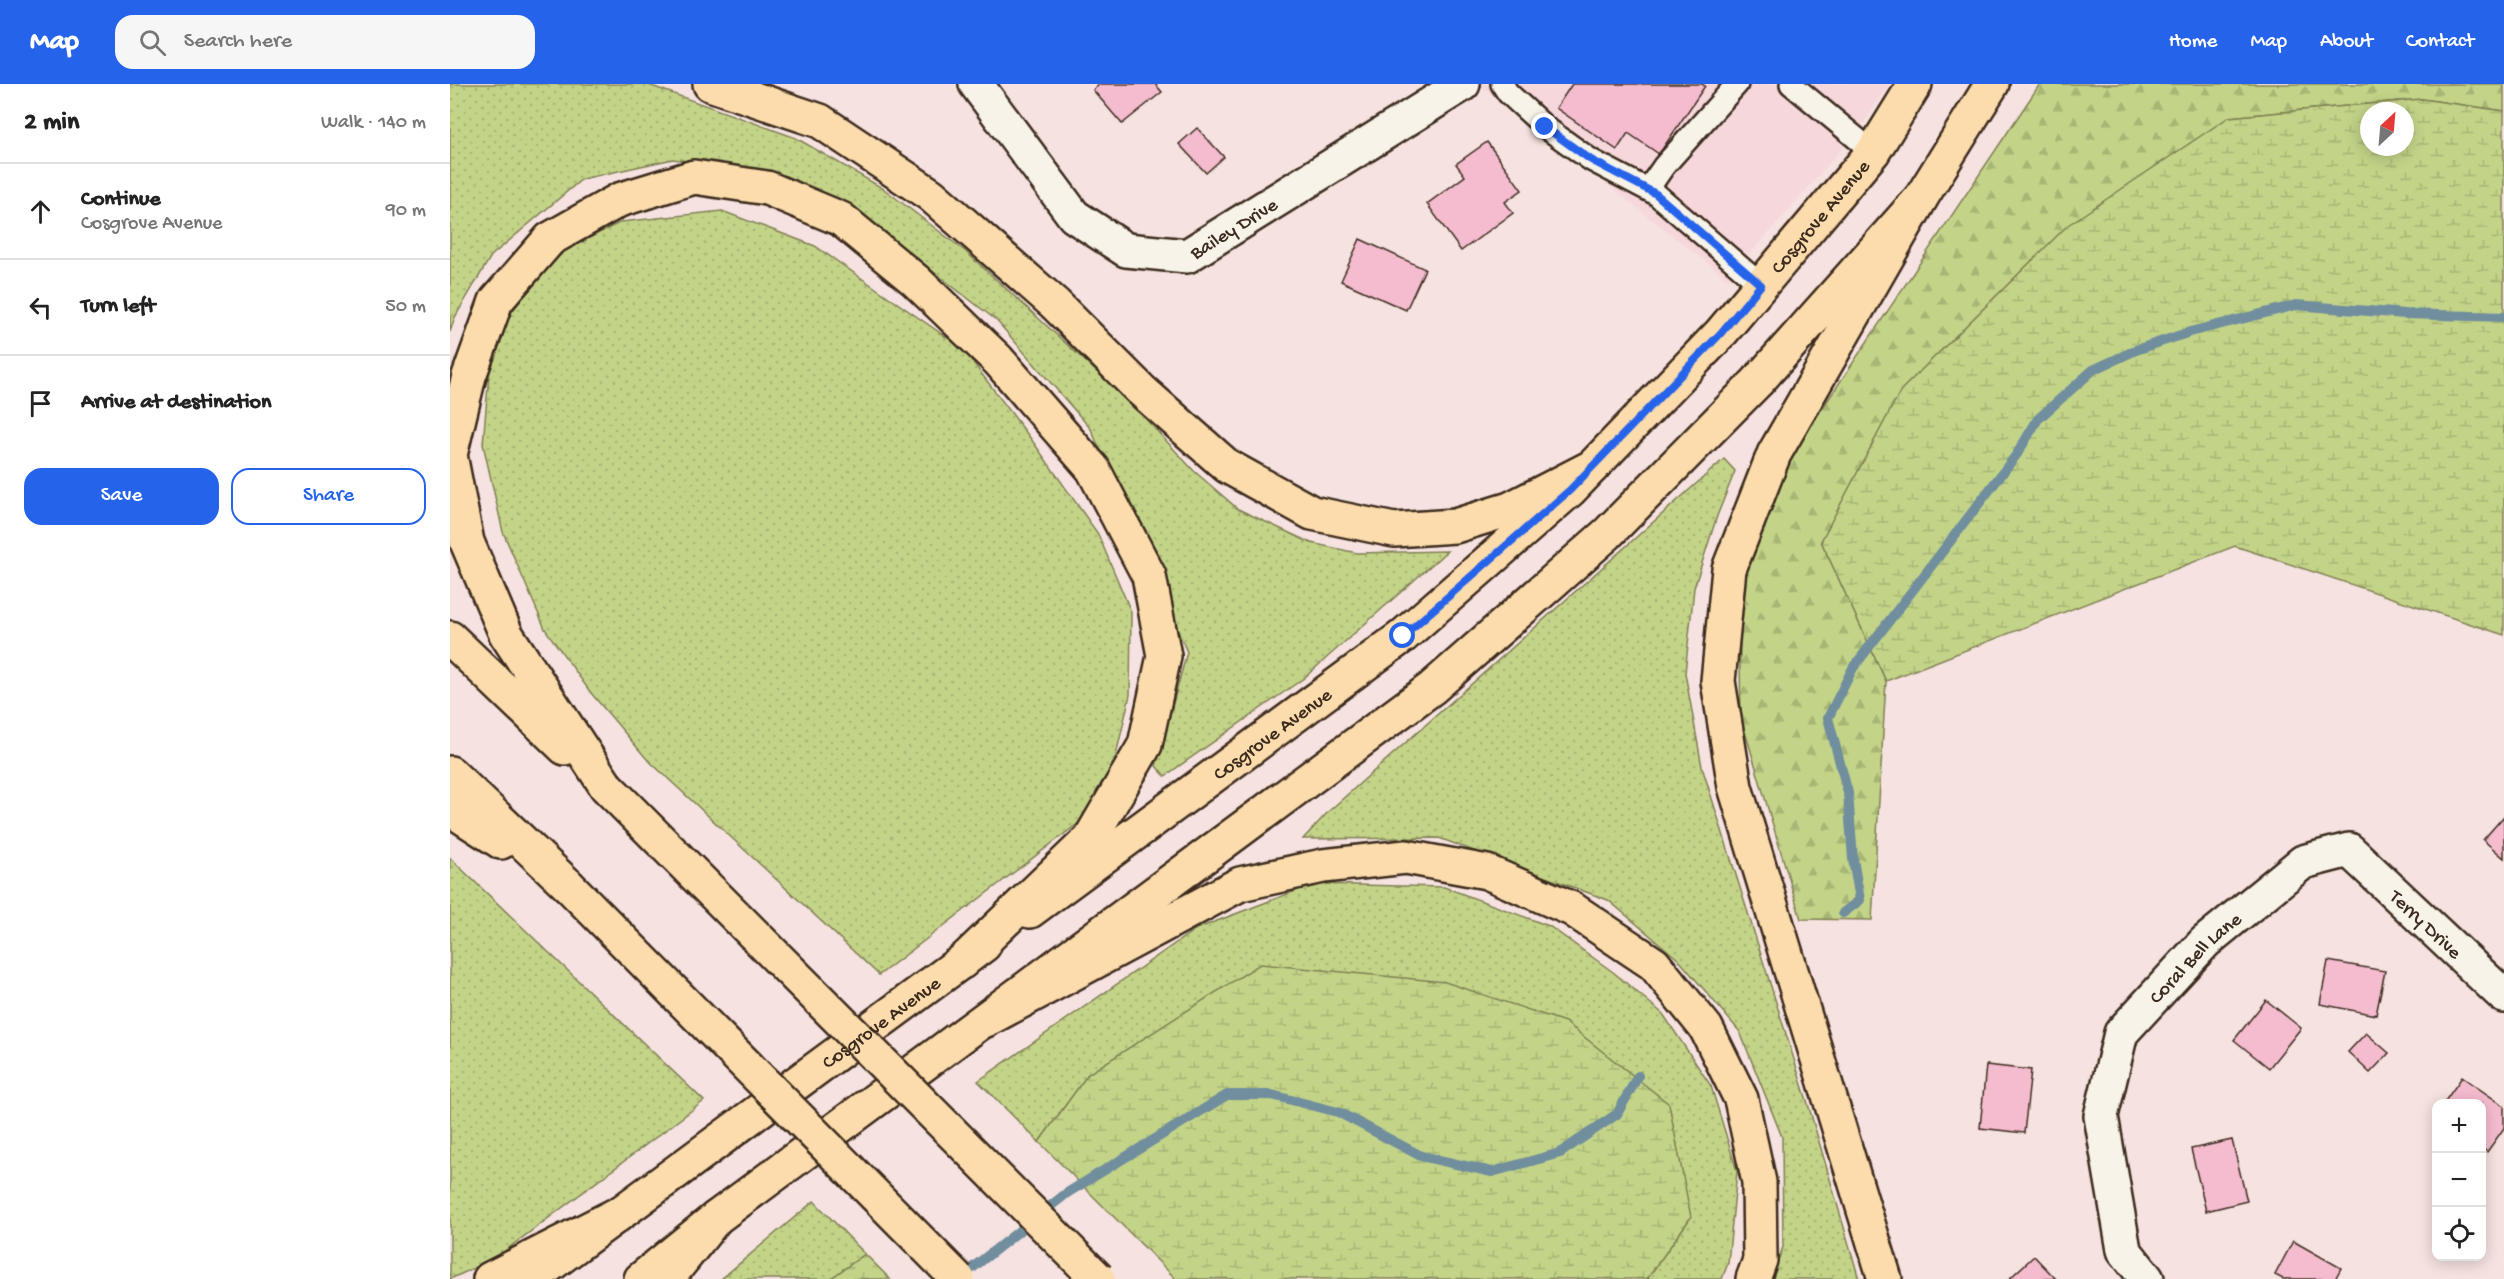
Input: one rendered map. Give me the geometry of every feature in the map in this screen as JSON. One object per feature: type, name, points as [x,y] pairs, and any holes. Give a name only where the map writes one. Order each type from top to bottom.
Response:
[{"type":"main road","points":[[710,84],[820,121],[932,195],[1055,304],[1141,390],[1227,466],[1312,513],[1394,530],[1455,526],[1510,509],[1592,467]]},
{"type":"main road","name":"Cosgrove Avenue","points":[[531,1279],[1403,636],[1570,490],[1720,334],[1873,152],[1915,84]]},
{"type":"main road","points":[[1885,1279],[1735,787],[1718,681],[1729,569],[1774,454],[1921,198],[1992,84]]},
{"type":"main road","points":[[606,786],[506,634],[467,542],[450,455],[469,376],[496,301],[550,239],[619,200],[694,177],[767,188],[841,219],[915,280],[998,360],[1093,470],[1149,576],[1164,656],[1146,745],[1090,839],[962,962]]},
{"type":"main road","points":[[641,1279],[716,1218],[1432,688],[1607,534],[1757,382],[1921,198]]},
{"type":"main road","points":[[450,638],[606,786],[1098,1279]]},
{"type":"main road","points":[[450,773],[568,885],[958,1279]]},
{"type":"main road","points":[[450,809],[568,885]]},
{"type":"main road","points":[[986,1020],[1240,884],[1323,866],[1406,857],[1487,872],[1572,909],[1654,964],[1706,1028],[1741,1099],[1759,1182],[1760,1260],[1753,1279]]},
{"type":"main road","points":[[490,1279],[620,1214]]},
{"type":"main road","points":[[667,1279],[716,1218]]},
{"type":"street","name":"Bailey Drive","points":[[976,84],[1074,216],[1126,250],[1187,256],[1463,84]]},
{"type":"street","name":"Terry Drive","points":[[2349,850],[2504,996]]},
{"type":"street","name":"Coral Bell Lane","points":[[2147,1279],[2124,1250],[2101,1116],[2121,1033],[2205,942],[2303,862],[2349,850]]},
{"type":"lane","points":[[1503,84],[1508,93],[1545,127],[1591,160],[1648,189],[1761,285]]},
{"type":"lane","points":[[1648,189],[1664,166],[1737,84]]},
{"type":"lane","points":[[1791,84],[1873,152]]},
{"type":"shaded area","points":[[1479,84],[1890,84],[1859,129],[1728,279]]},
{"type":"green space","points":[[450,84],[646,84],[796,138],[884,189],[965,251],[1133,405],[1194,471],[1238,509],[1311,543],[1357,553],[1447,551],[1304,678],[1165,776],[1156,766],[1187,652],[1091,429],[996,320],[891,239],[775,174],[673,159],[582,179],[491,256],[455,317],[450,332]]},
{"type":"green space","points":[[2040,84],[2504,84],[2504,111],[2422,99],[2360,102],[2360,105],[2229,117],[1821,541],[1886,681],[1872,920],[1801,919],[1741,718],[1739,610],[1756,528],[1787,461]]},
{"type":"green space","points":[[2422,99],[2504,111],[2504,635],[2235,546],[1886,681],[1821,541],[1901,390],[2068,225],[2229,117],[2360,105],[2360,156],[2414,156],[2414,102],[2390,102]]},
{"type":"green space","points":[[722,211],[815,246],[962,348],[1031,439],[1098,534],[1131,612],[1130,695],[1114,764],[1080,822],[879,975],[646,758],[591,693],[545,629],[503,532],[483,444],[489,374],[508,317],[555,255],[621,222]]},
{"type":"green space","points":[[1724,459],[1735,471],[1717,516],[1694,588],[1685,673],[1702,767],[1808,1104],[1859,1279],[1771,1279],[1783,1247],[1782,1137],[1740,1032],[1679,960],[1608,900],[1439,838],[1303,839],[1329,811]]},
{"type":"green space","points":[[450,858],[704,1101],[494,1259],[450,1279]]},
{"type":"green space","points":[[1314,884],[1444,887],[1549,926],[1613,972],[1663,1014],[1711,1086],[1737,1171],[1728,1263],[1722,1279],[1647,1279],[1691,1217],[1088,1074],[1039,1142],[978,1081],[1196,929]]},
{"type":"green space","points":[[1260,964],[1445,982],[1565,1022],[1669,1104],[1691,1217],[1647,1279],[1176,1279],[1039,1142],[1088,1074]]},
{"type":"green space","points":[[814,1201],[865,1254],[830,1279],[721,1279]]},
{"type":"green space","points":[[865,1254],[890,1279],[830,1279]]},
{"type":"building","points":[[1100,84],[1155,84],[1162,92],[1122,124],[1093,90]]},
{"type":"building","points":[[1572,84],[1702,84],[1705,86],[1659,154],[1628,133],[1617,150],[1556,108]]},
{"type":"building","points":[[1197,128],[1224,157],[1206,173],[1179,144]]},
{"type":"building","points":[[1487,142],[1522,190],[1505,202],[1513,213],[1461,251],[1427,204],[1465,176],[1456,164]]},
{"type":"building","points":[[1360,239],[1425,269],[1406,310],[1341,281]]},
{"type":"building","points":[[2504,816],[2504,858],[2483,840]]},
{"type":"building","points":[[2328,961],[2385,971],[2376,1015],[2320,1004]]},
{"type":"building","points":[[2266,1000],[2301,1028],[2269,1068],[2234,1040]]},
{"type":"building","points":[[2366,1033],[2389,1053],[2370,1073],[2348,1052]]},
{"type":"building","points":[[1986,1065],[2031,1070],[2024,1133],[1980,1128]]},
{"type":"building","points":[[2462,1077],[2504,1106],[2504,1128],[2487,1152],[2486,1099],[2447,1099]]},
{"type":"building","points":[[2232,1140],[2247,1201],[2206,1211],[2191,1149]]},
{"type":"building","points":[[2293,1241],[2341,1268],[2335,1279],[2283,1279],[2275,1275]]},
{"type":"building","points":[[2034,1256],[2056,1279],[2009,1279]]},
{"type":"waterway","points":[[1843,913],[1860,900],[1853,859],[1848,793],[1828,718],[1853,668],[2017,454],[2038,419],[2093,370],[2136,350],[2190,332],[2296,305],[2405,314],[2504,317]]},
{"type":"waterway","points":[[961,1277],[1067,1193],[1227,1095],[1272,1095],[1338,1112],[1421,1156],[1492,1172],[1560,1153],[1617,1114],[1638,1076]]},
{"type":"route","points":[[1403,636],[1570,490],[1720,334],[1761,285],[1656,194],[1591,160],[1545,127]]}]
